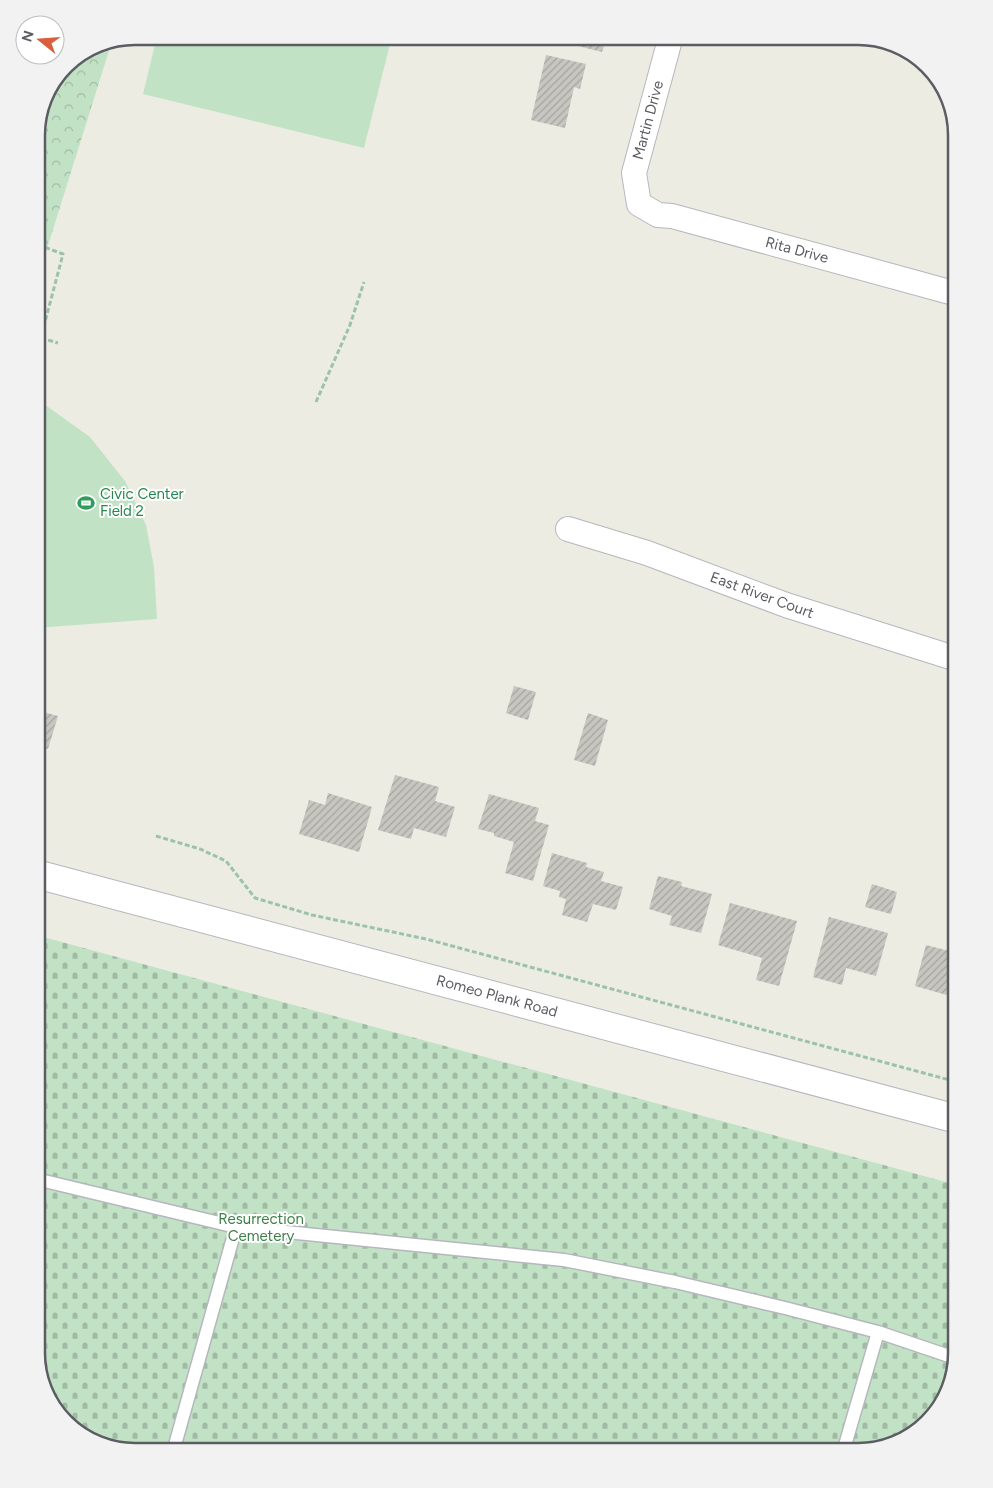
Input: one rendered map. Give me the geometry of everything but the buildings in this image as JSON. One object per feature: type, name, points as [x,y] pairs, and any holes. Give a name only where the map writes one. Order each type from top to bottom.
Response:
[{"type":"street","name":"Martin Drive","points":[[639,204],[634,173],[669,45]]},
{"type":"street","name":"Rita Drive","points":[[639,204],[658,215],[682,219],[948,292]]},
{"type":"street","name":"East River Court","points":[[568,529],[647,553],[786,605],[948,656]]},
{"type":"street","name":"Romeo Plank Road","points":[[45,876],[948,1117]]},
{"type":"lane","points":[[45,1184],[236,1227],[564,1260],[675,1282],[785,1308],[878,1332],[948,1356]]},
{"type":"lane","points":[[176,1443],[236,1227]]},
{"type":"lane","points":[[846,1443],[878,1332]]},
{"type":"path","points":[[45,247],[63,254],[45,314]]},
{"type":"path","points":[[316,402],[350,325],[364,282]]},
{"type":"path","points":[[45,339],[58,342]]},
{"type":"path","points":[[156,836],[200,849],[226,861],[256,898],[265,901],[312,915],[426,939],[948,1080]]},
{"type":"green space","points":[[155,45],[390,45],[364,148],[143,94]]},
{"type":"green space","points":[[110,49],[45,255],[45,129],[48,112],[54,95],[71,71],[85,60]]},
{"type":"green space","name":"Civic Center Field 2","points":[[45,405],[90,437],[125,481],[146,525],[154,567],[157,619],[45,627]]},
{"type":"green space","name":"Resurrection Cemetery","points":[[45,937],[948,1183],[948,1353],[945,1376],[936,1398],[922,1417],[903,1431],[881,1440],[858,1443],[129,1443],[112,1440],[90,1431],[71,1417],[57,1398],[48,1376],[46,1364]]},
{"type":"place","name":"Civic Center Field 2","points":[[86,503]]}]
